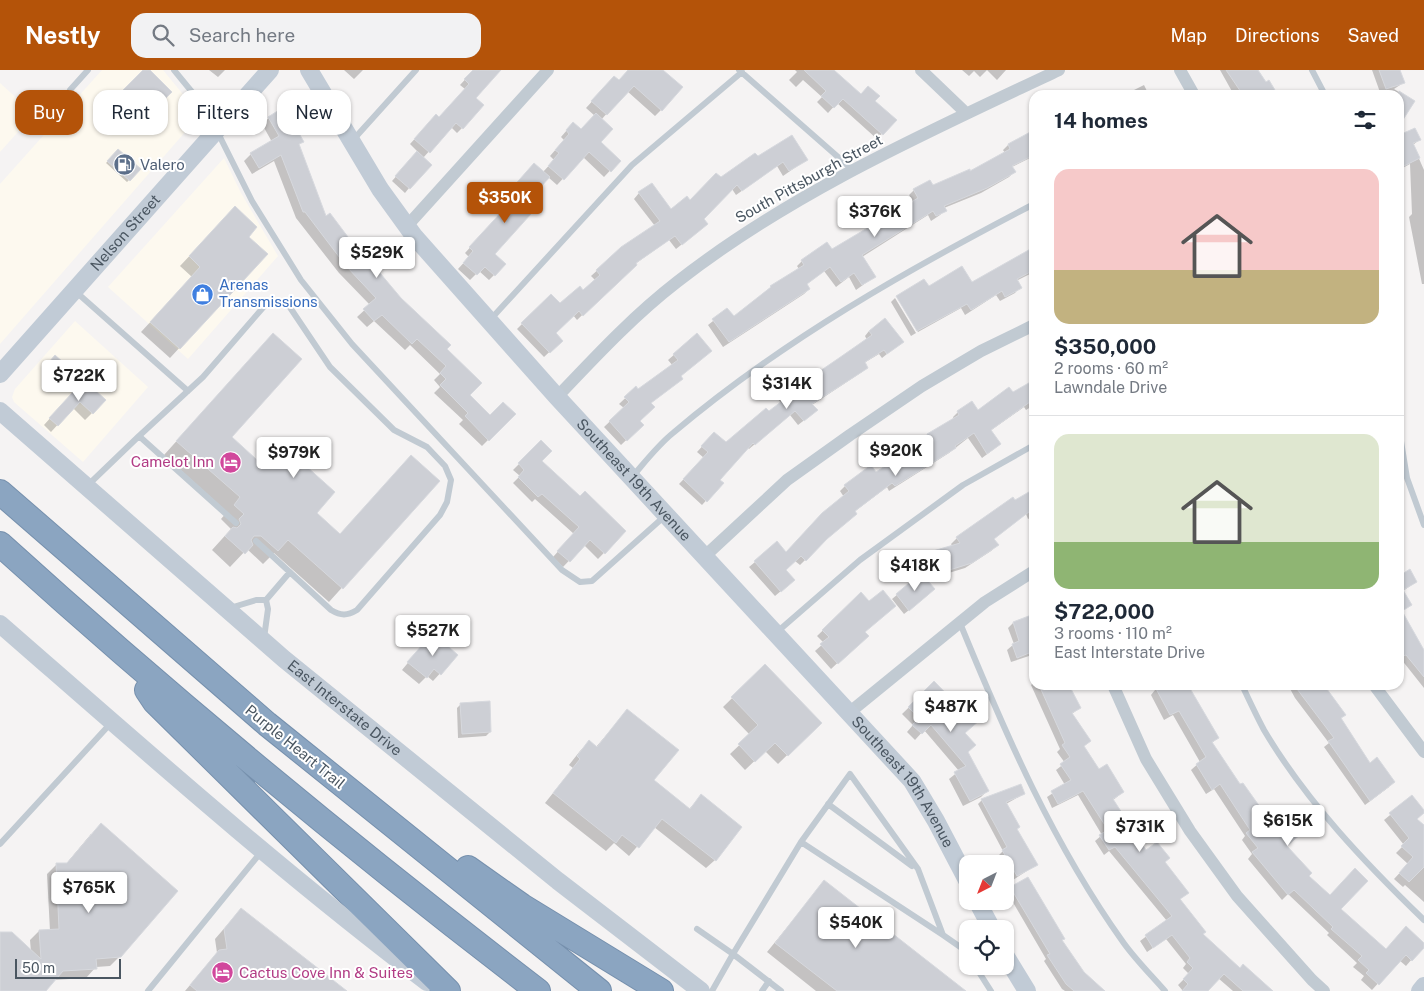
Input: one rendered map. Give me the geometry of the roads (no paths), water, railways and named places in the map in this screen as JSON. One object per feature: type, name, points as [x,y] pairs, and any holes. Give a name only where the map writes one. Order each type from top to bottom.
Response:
[{"type":"highway","name":"Purple Heart Trail","points":[[0,492],[267,724],[599,991]]},
{"type":"highway","points":[[0,544],[125,657],[404,888],[538,991]]},
{"type":"highway","points":[[125,657],[155,702],[448,991]]},
{"type":"highway","points":[[267,724],[307,743],[420,834],[522,906],[661,991]]},
{"type":"street","name":"Nelson Street","points":[[252,90],[270,70]]},
{"type":"street","name":"Southeast 19th Avenue","points":[[309,70],[380,189],[407,226],[557,397],[912,781],[959,865]]},
{"type":"street","points":[[407,226],[548,70]]},
{"type":"street","points":[[921,70],[966,114]]},
{"type":"street","name":"South Pittsburgh Street","points":[[557,397],[622,328],[676,282],[732,241],[792,204],[854,171],[966,114],[1059,70]]},
{"type":"street","points":[[1180,70],[1191,90]]},
{"type":"street","name":"Nelson Street","points":[[0,374],[212,135]]},
{"type":"street","points":[[705,556],[787,480],[850,435],[922,386],[981,351],[1029,327]]},
{"type":"street","name":"East Interstate Drive","points":[[0,411],[227,610],[411,763],[701,991]]},
{"type":"street","points":[[0,429],[29,437]]},
{"type":"street","points":[[850,712],[985,602],[1029,575]]},
{"type":"street","points":[[0,624],[263,850],[365,935],[438,991]]},
{"type":"street","points":[[1114,690],[1146,759],[1190,832],[1237,896],[1324,991]]},
{"type":"street","points":[[1378,690],[1424,752]]},
{"type":"street","points":[[1014,970],[1027,991]]},
{"type":"street","points":[[1420,991],[1424,986]]},
{"type":"lane","points":[[70,90],[88,70]]},
{"type":"lane","points":[[174,70],[190,90]]},
{"type":"lane","points":[[352,141],[416,70]]},
{"type":"lane","points":[[1312,70],[1322,90]]},
{"type":"lane","points":[[489,321],[632,165],[740,71],[854,171]]},
{"type":"lane","points":[[220,135],[252,201],[301,280],[352,344],[562,570],[580,582],[592,581],[667,514]]},
{"type":"lane","points":[[632,477],[672,434],[764,363],[843,309],[926,260],[1029,207]]},
{"type":"lane","points":[[74,290],[188,392]]},
{"type":"lane","points":[[86,487],[203,377],[267,303],[278,301],[289,306],[330,367],[394,430],[427,447],[445,466],[451,480],[447,502],[440,515],[357,610],[350,614],[336,613],[256,541]]},
{"type":"lane","points":[[139,436],[236,523]]},
{"type":"lane","points":[[776,633],[860,560],[963,485],[1029,449]]},
{"type":"lane","points":[[1404,460],[1407,478],[1424,525]]},
{"type":"lane","points":[[264,641],[267,617],[266,600],[290,572]]},
{"type":"lane","points":[[227,610],[256,600],[266,600]]},
{"type":"lane","points":[[959,622],[1004,730],[1062,845],[1123,943],[1165,991]]},
{"type":"lane","points":[[1244,690],[1264,730],[1317,806],[1386,883],[1424,920]]},
{"type":"lane","points":[[0,844],[112,722]]},
{"type":"lane","points":[[712,991],[801,842],[850,774],[918,870],[943,935]]},
{"type":"lane","points":[[828,804],[918,870]]},
{"type":"lane","points":[[801,842],[959,946]]},
{"type":"lane","points":[[148,991],[263,850]]},
{"type":"lane","points":[[697,930],[733,954],[781,991]]},
{"type":"lane","points":[[981,975],[991,991]]},
{"type":"lane","points":[[762,991],[769,982]]},
{"type":"place","name":"Valero","points":[[124,165]]},
{"type":"place","name":"Arenas Transmissions","points":[[203,294]]},
{"type":"place","name":"Camelot Inn","points":[[230,462]]},
{"type":"place","name":"Cactus Cove Inn & Suites","points":[[223,973]]}]
